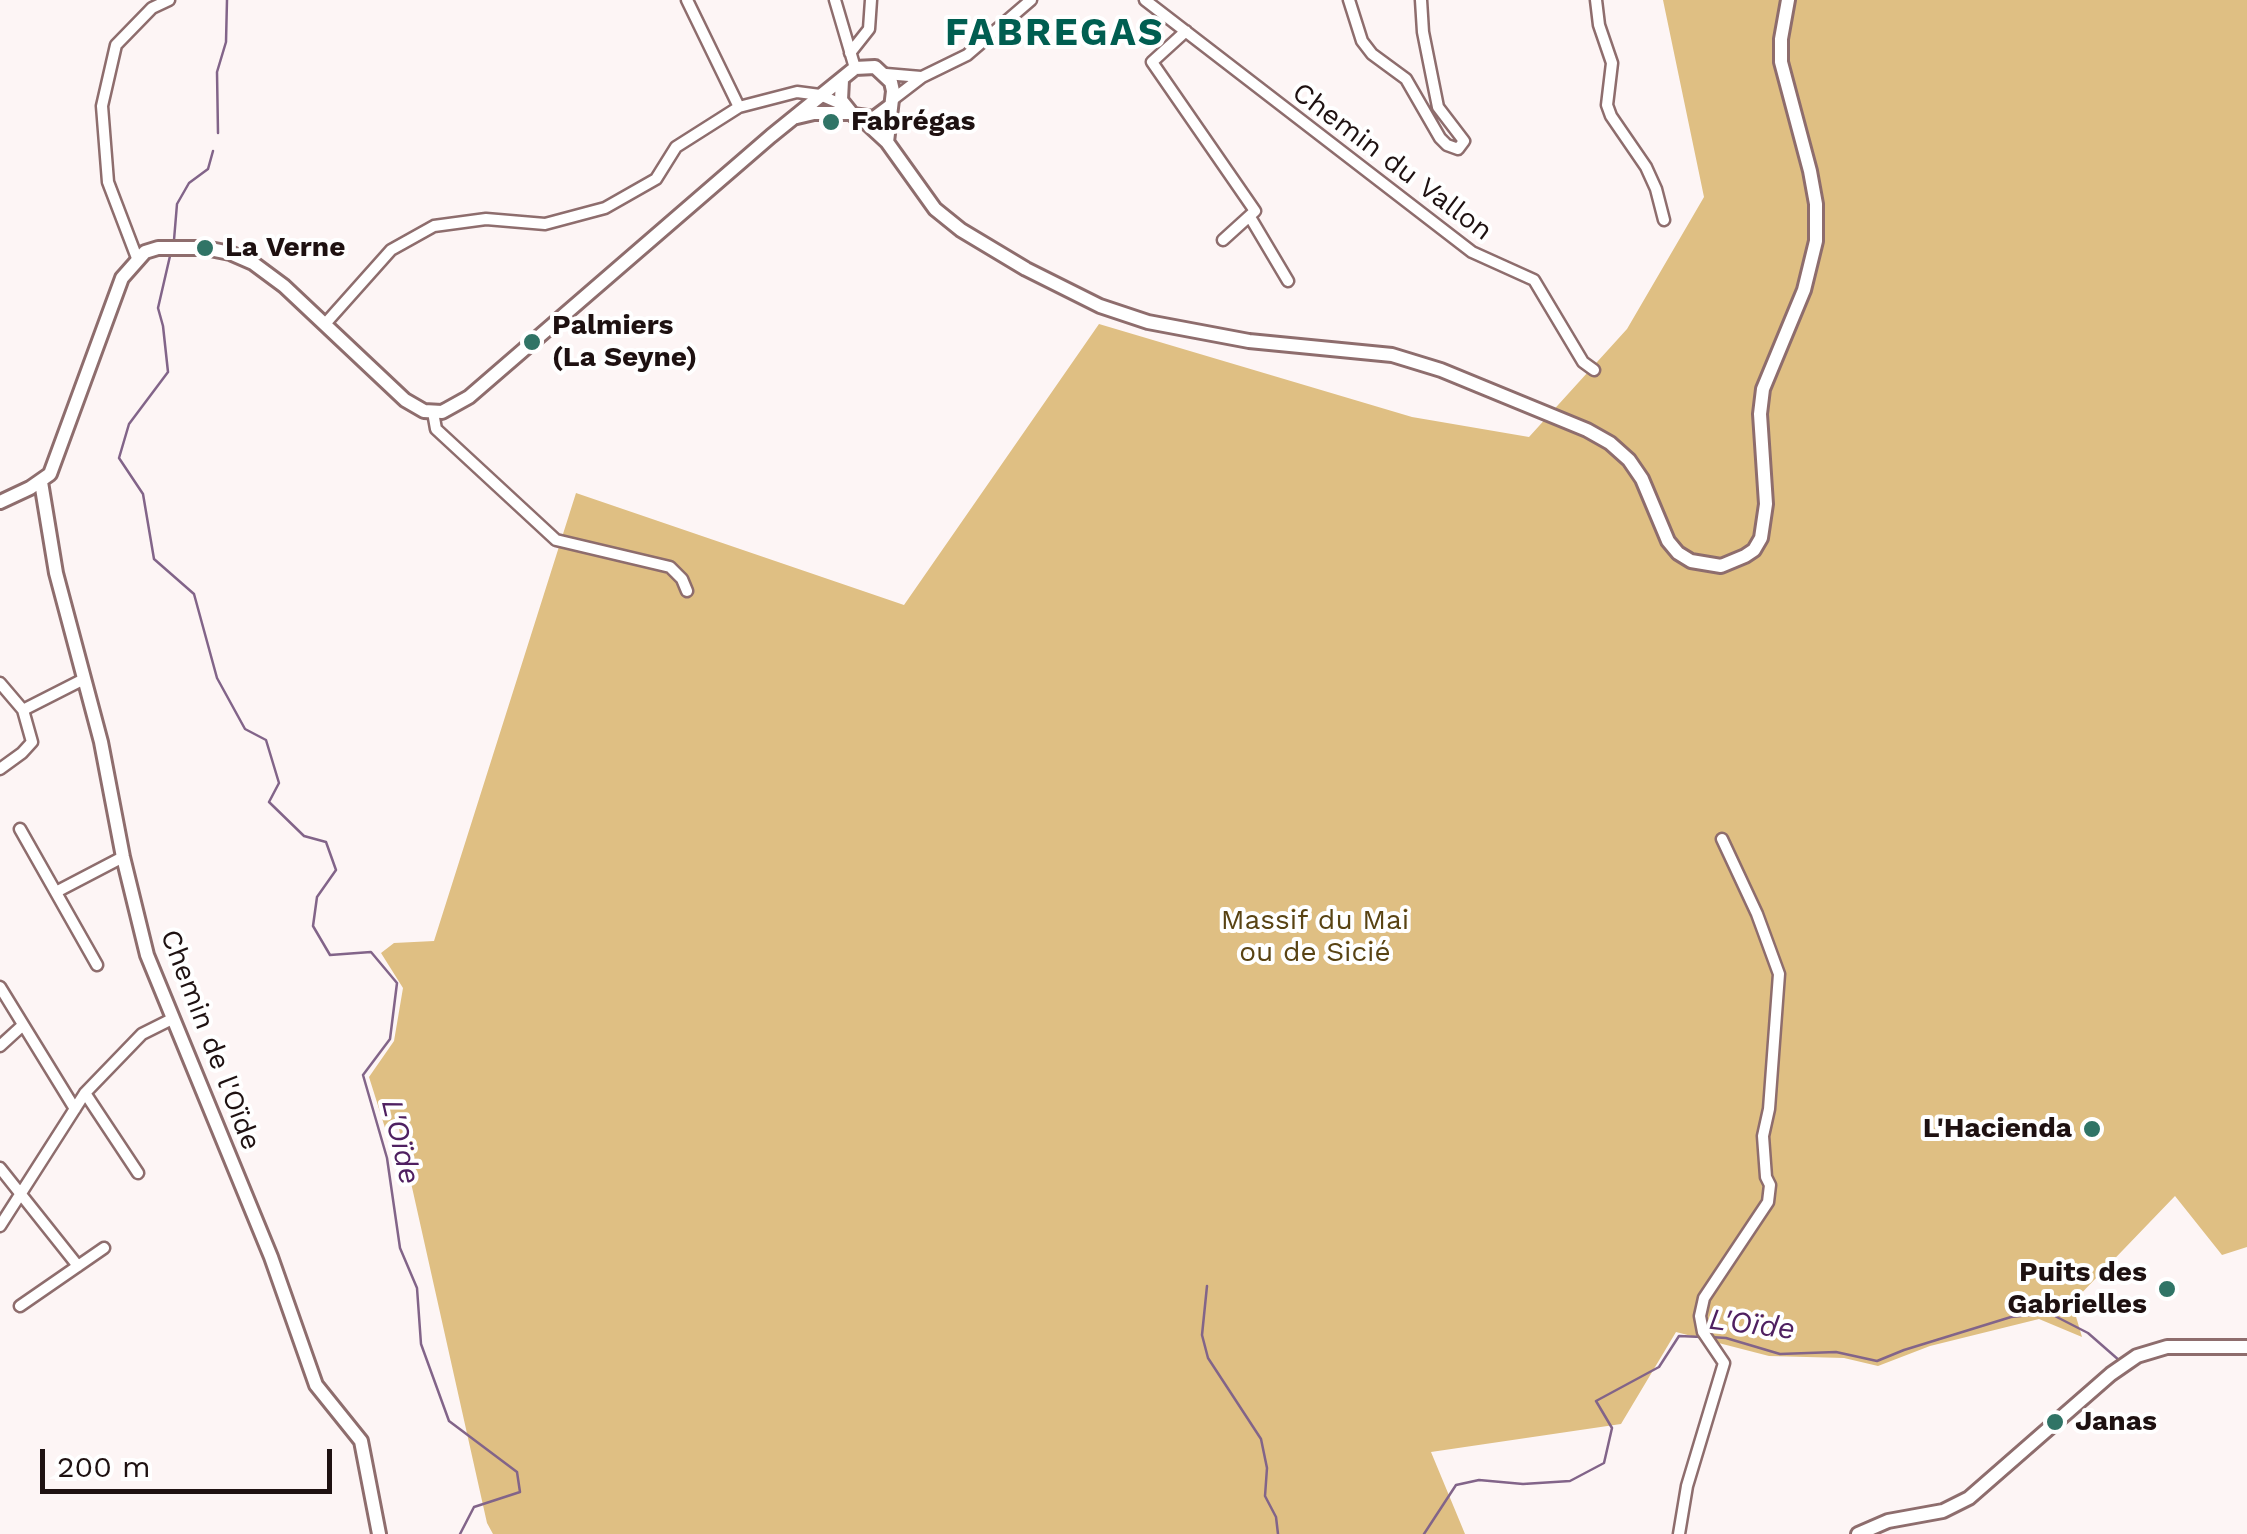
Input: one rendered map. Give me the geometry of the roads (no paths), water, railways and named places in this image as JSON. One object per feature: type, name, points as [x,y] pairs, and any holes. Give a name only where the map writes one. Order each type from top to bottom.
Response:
[{"type":"street","points":[[137,258],[108,182],[102,106],[116,46],[154,3],[169,0]]},
{"type":"street","points":[[687,0],[739,107]]},
{"type":"street","points":[[834,0],[855,68]]},
{"type":"street","points":[[850,53],[869,29],[871,0]]},
{"type":"street","points":[[793,118],[851,112],[874,118],[922,77],[967,55],[1031,0]]},
{"type":"street","name":"Chemin du Vallon","points":[[1145,0],[1456,241],[1487,261],[1534,280],[1583,362],[1594,370]]},
{"type":"street","points":[[1348,0],[1362,41],[1372,54],[1406,79],[1440,138],[1458,149],[1464,141],[1438,107],[1423,32],[1422,0]]},
{"type":"street","points":[[1596,0],[1598,25],[1612,63],[1607,105],[1610,116],[1641,158],[1664,220]]},
{"type":"street","points":[[325,324],[390,250],[434,226],[486,218],[546,224],[605,208],[656,179],[676,147],[739,107],[798,92],[820,95],[851,112],[887,142],[910,179],[961,230],[1026,269],[1100,306],[1148,322],[1249,341],[1392,355],[1442,370],[1587,430],[1629,460],[1678,553],[1720,566],[1754,550],[1761,538],[1766,504],[1760,414],[1763,389],[1804,290],[1816,241],[1816,204],[1807,153],[1782,62],[1781,39],[1788,0]]},
{"type":"street","points":[[1186,31],[1152,62],[1255,211],[1223,240]]},
{"type":"street","points":[[0,502],[50,474],[122,278],[137,258],[158,248],[230,252],[269,273],[404,400],[433,412],[452,409],[855,68],[868,65],[886,74],[922,77]]},
{"type":"street","points":[[886,74],[891,82],[887,142]]},
{"type":"street","points":[[843,79],[840,89],[851,112]]},
{"type":"street","points":[[1250,217],[1288,281]]},
{"type":"street","points":[[433,412],[436,429],[556,540],[670,567],[687,591]]},
{"type":"street","name":"Chemin de l'Oïde","points":[[41,482],[56,573],[101,742],[122,857],[146,956],[271,1257],[316,1385],[360,1441],[379,1534]]},
{"type":"street","points":[[23,710],[84,679]]},
{"type":"street","points":[[0,683],[23,710],[32,742],[0,769]]},
{"type":"street","points":[[20,829],[97,965]]},
{"type":"street","points":[[1679,1534],[1686,1486],[1724,1363],[1706,1337],[1700,1316],[1704,1298],[1768,1202],[1770,1186],[1763,1136],[1770,1109],[1779,974],[1757,914],[1722,839]]},
{"type":"street","points":[[56,892],[122,857]]},
{"type":"street","points":[[0,987],[75,1110]]},
{"type":"street","points":[[0,1226],[85,1093],[142,1034],[172,1019]]},
{"type":"street","points":[[0,1046],[23,1025]]},
{"type":"street","points":[[85,1093],[138,1173]]},
{"type":"street","points":[[0,1168],[78,1266]]},
{"type":"street","points":[[20,1306],[104,1248]]},
{"type":"street","points":[[1858,1534],[1888,1522],[1943,1512],[1969,1498],[2136,1356],[2167,1346],[2247,1348]]},
{"type":"waterway","name":"L'Oïde","points":[[218,133],[217,72],[226,42],[227,0]]},
{"type":"waterway","name":"L'Oïde","points":[[174,240],[177,204],[189,183],[208,169],[213,151]]},
{"type":"waterway","name":"L'Oïde","points":[[170,256],[158,308],[168,372],[129,424],[119,458],[143,494],[154,559],[194,594],[217,678],[245,729],[266,740],[279,783],[269,802],[304,836],[326,842],[336,870],[317,897],[313,926],[330,955],[371,952],[397,983],[390,1039],[363,1075],[387,1158],[400,1248],[417,1288],[421,1344],[449,1421],[517,1472],[520,1492],[474,1507],[460,1534]]},
{"type":"waterway","name":"L'Oïde","points":[[1207,1286],[1202,1335],[1208,1358],[1261,1439],[1267,1468],[1265,1496],[1276,1517],[1278,1534]]},
{"type":"waterway","name":"L'Oïde","points":[[1710,1337],[1780,1354],[1836,1352],[1877,1361],[2011,1317],[2049,1313],[2088,1333],[2120,1361]]},
{"type":"waterway","name":"L'Oïde","points":[[1424,1534],[1456,1485],[1479,1480],[1523,1484],[1570,1481],[1604,1463],[1612,1428],[1596,1401],[1659,1367],[1679,1336],[1702,1337]]},
{"type":"place","name":"Fabrégas","points":[[831,122]]},
{"type":"place","name":"La Verne","points":[[205,248]]},
{"type":"place","name":"Palmiers (La Seyne)","points":[[532,342]]},
{"type":"place","name":"L'Hacienda","points":[[2092,1129]]},
{"type":"place","name":"Puits des Gabrielles","points":[[2167,1289]]},
{"type":"place","name":"Janas","points":[[2055,1422]]},
{"type":"district","name":"FABREGAS","points":[[1055,34]]},
{"type":"park label","name":"Massif du Mai ou de Sicié","points":[[1315,937]]}]
